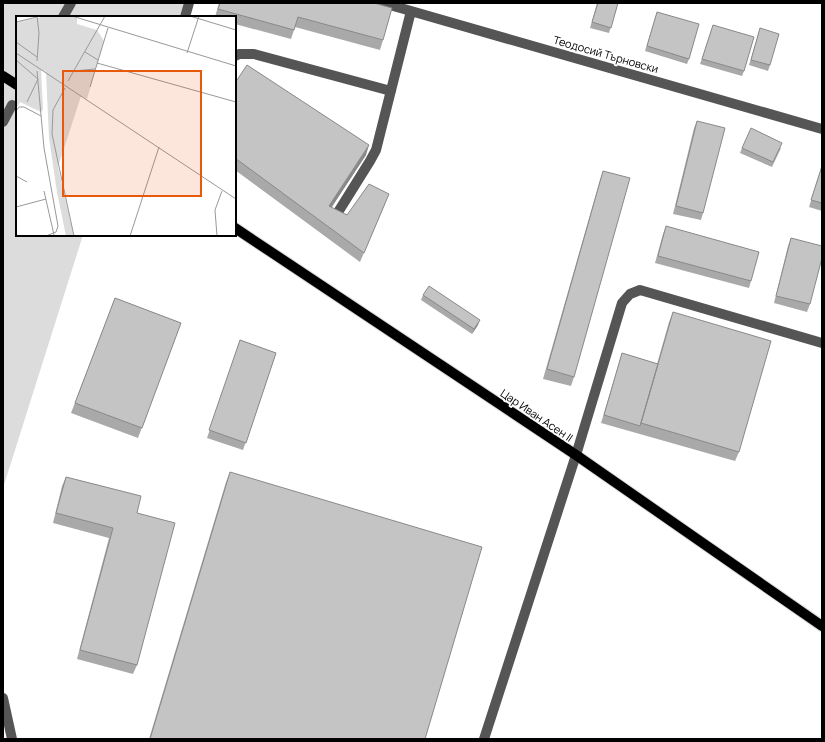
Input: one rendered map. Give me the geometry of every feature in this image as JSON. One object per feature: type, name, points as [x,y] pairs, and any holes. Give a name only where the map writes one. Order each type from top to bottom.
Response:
[{"type":"main road","points":[[3,76],[16,84]]},
{"type":"main road","name":"Цар Иван Асен II","points":[[236,229],[576,455],[822,626]]},
{"type":"street","points":[[63,16],[71,3]]},
{"type":"street","points":[[185,16],[190,3]]},
{"type":"street","name":"Теодосий Търновски","points":[[383,3],[822,129]]},
{"type":"street","points":[[335,217],[376,150],[411,11]]},
{"type":"street","points":[[236,55],[254,54],[391,91]]},
{"type":"street","points":[[3,122],[12,105]]},
{"type":"street","points":[[484,739],[576,455],[622,303],[630,294],[640,290],[822,343]]},
{"type":"street","points":[[3,698],[12,739]]},
{"type":"shaded area","points":[[3,3],[189,3],[185,16],[16,16],[16,236],[83,236],[3,488]]},
{"type":"building","points":[[220,3],[374,3],[392,8],[383,40],[298,17],[294,30],[218,9]]},
{"type":"building","points":[[598,3],[618,3],[611,28],[592,22]]},
{"type":"building","points":[[657,12],[699,24],[689,59],[647,46]]},
{"type":"building","points":[[713,25],[754,37],[744,71],[702,59]]},
{"type":"building","points":[[760,28],[779,34],[770,65],[751,60]]},
{"type":"building","points":[[247,65],[369,145],[329,206],[347,215],[369,184],[389,194],[364,253],[236,159],[236,82]]},
{"type":"building","points":[[697,121],[725,128],[703,213],[676,206]]},
{"type":"building","points":[[751,128],[782,143],[773,162],[742,148]]},
{"type":"building","points":[[822,166],[822,203],[811,200]]},
{"type":"building","points":[[603,171],[630,178],[574,377],[547,369]]},
{"type":"building","points":[[666,226],[759,252],[751,281],[658,256]]},
{"type":"building","points":[[791,238],[822,246],[822,258],[810,304],[776,296]]},
{"type":"building","points":[[429,286],[480,320],[474,329],[423,295]]},
{"type":"building","points":[[115,298],[181,323],[142,428],[75,403]]},
{"type":"building","points":[[673,312],[771,341],[739,452],[641,423]]},
{"type":"building","points":[[240,340],[276,353],[246,443],[209,430]]},
{"type":"building","points":[[622,353],[658,364],[640,426],[604,415]]},
{"type":"building","points":[[230,472],[482,547],[425,739],[150,739]]},
{"type":"building","points":[[66,477],[141,496],[137,513],[175,523],[137,665],[80,650],[113,528],[56,513]]},
{"type":"tunnel","points":[[12,105],[16,98]]}]
